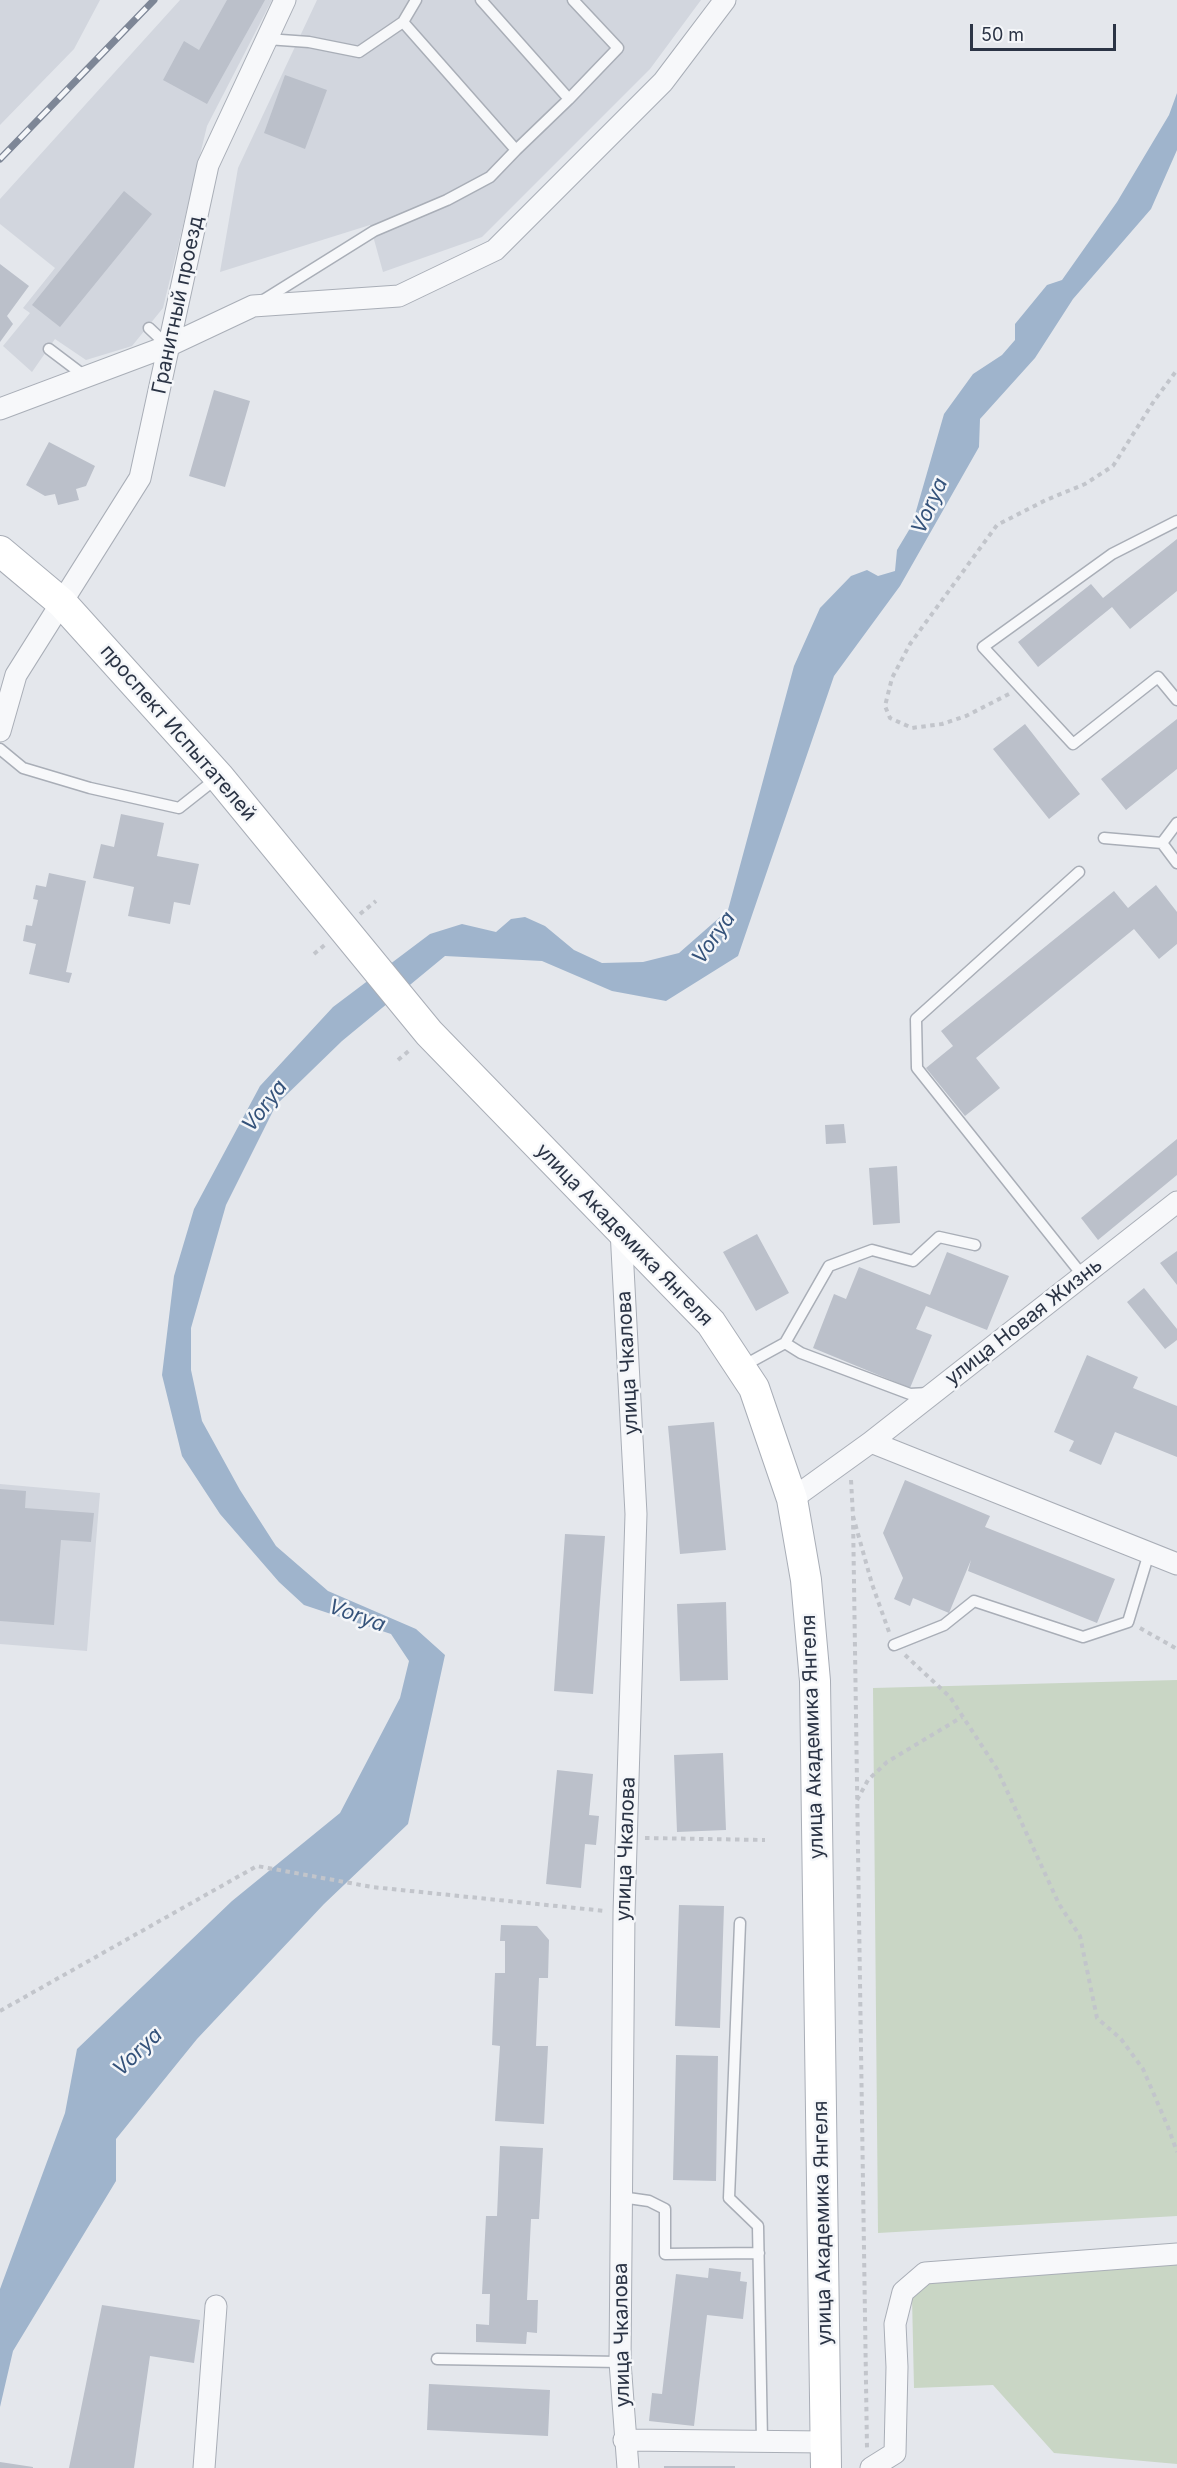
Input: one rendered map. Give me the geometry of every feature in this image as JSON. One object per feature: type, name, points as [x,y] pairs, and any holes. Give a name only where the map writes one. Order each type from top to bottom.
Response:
[{"type":"main road","name":"проспект Испытателей","points":[[0,551],[62,603],[219,777],[429,1033]]},
{"type":"main road","name":"улица Академика Янгеля","points":[[429,1033],[711,1323],[754,1388],[792,1499],[806,1580],[815,1681],[826,2455]]},
{"type":"street","name":"Гранитный проезд","points":[[0,731],[16,675],[140,478],[208,165],[285,0]]},
{"type":"street","points":[[0,409],[168,346],[253,306],[399,296],[495,250],[663,82],[725,0]]},
{"type":"street","name":"улица Новая Жизнь","points":[[792,1499],[871,1442],[1177,1202]]},
{"type":"street","name":"улица Чкалова","points":[[621,1230],[636,1514],[624,1913],[621,2197],[620,2362],[624,2440],[628,2468]]},
{"type":"street","points":[[871,1442],[1177,1564]]},
{"type":"street","points":[[869,2462],[895,2453],[897,2367],[895,2324],[903,2292],[925,2274],[1177,2254]]},
{"type":"street","points":[[204,2468],[216,2306]]},
{"type":"street","points":[[624,2440],[762,2441],[826,2455]]},
{"type":"lane","points":[[267,39],[309,42],[359,52],[404,22],[416,0]]},
{"type":"lane","points":[[481,0],[569,99]]},
{"type":"lane","points":[[253,306],[374,231],[447,200],[490,177],[618,48],[573,0]]},
{"type":"lane","points":[[404,22],[516,150]]},
{"type":"lane","points":[[149,328],[168,346]]},
{"type":"lane","points":[[49,349],[86,377]]},
{"type":"lane","points":[[1175,693],[1158,677],[1073,744],[983,647],[1112,554],[1177,521]]},
{"type":"lane","points":[[0,749],[23,768],[90,788],[179,808],[219,777]]},
{"type":"lane","points":[[1162,843],[1177,823]]},
{"type":"lane","points":[[1104,838],[1162,843],[1177,864]]},
{"type":"lane","points":[[1079,872],[916,1019],[917,1068],[1083,1276]]},
{"type":"lane","points":[[740,1368],[785,1343],[829,1266],[872,1250],[913,1261],[939,1237],[975,1245]]},
{"type":"lane","points":[[785,1343],[801,1353],[910,1394],[935,1392]]},
{"type":"lane","points":[[894,1645],[944,1625],[974,1601],[1083,1637],[1128,1622],[1149,1553]]},
{"type":"lane","points":[[740,1923],[729,2198],[758,2226],[762,2441]]},
{"type":"lane","points":[[621,2197],[649,2201],[665,2209],[665,2254],[759,2253]]},
{"type":"lane","points":[[437,2359],[620,2362]]},
{"type":"path","points":[[1021,688],[966,716],[942,724],[912,728],[890,718],[885,706],[892,678],[910,644],[954,580],[997,525],[1046,500],[1085,484],[1113,466],[1154,401],[1177,370]]},
{"type":"path","points":[[847,1459],[853,1516],[869,2462]]},
{"type":"path","points":[[853,1516],[872,1584],[894,1645],[950,1697],[997,1769],[1059,1904],[1080,1936],[1097,2018],[1121,2039],[1143,2069],[1177,2152]]},
{"type":"path","points":[[1128,1622],[1177,1649]]},
{"type":"path","points":[[857,1801],[868,1779],[887,1762],[962,1717]]},
{"type":"path","points":[[626,1838],[765,1840]]},
{"type":"path","points":[[0,2011],[257,1866],[372,1887],[624,1913]]},
{"type":"shaded area","points":[[0,0],[100,0],[74,49],[0,125]]},
{"type":"shaded area","points":[[180,0],[272,0],[207,126],[163,308],[132,346],[86,360],[55,339],[32,372],[3,346],[30,313],[23,308],[55,268],[0,224],[0,199]]},
{"type":"shaded area","points":[[317,0],[701,0],[650,69],[482,237],[383,272],[370,225],[220,272],[238,168]]},
{"type":"shaded area","points":[[0,1484],[100,1493],[87,1651],[0,1644]]},
{"type":"green space","points":[[1177,1680],[1177,2216],[878,2233],[873,1688]]},
{"type":"green space","points":[[1177,2259],[1177,2464],[1054,2453],[993,2385],[914,2388],[912,2297],[941,2270]]},
{"type":"water","name":"Vorya","points":[[1177,93],[1177,150],[1151,209],[1073,299],[1035,358],[980,419],[979,447],[900,586],[834,676],[738,956],[666,1001],[612,991],[542,961],[445,956],[342,1041],[276,1105],[226,1205],[191,1328],[191,1370],[202,1421],[240,1490],[276,1546],[328,1591],[416,1629],[445,1655],[408,1824],[324,1904],[197,2039],[116,2139],[116,2181],[13,2351],[0,2407],[0,2289],[65,2113],[77,2049],[232,1901],[340,1813],[400,1698],[409,1661],[391,1634],[304,1605],[279,1582],[220,1514],[182,1456],[162,1375],[174,1276],[194,1209],[260,1086],[333,1007],[430,934],[462,924],[496,932],[511,919],[525,917],[545,926],[574,950],[602,963],[643,962],[679,953],[728,910],[794,666],[820,608],[851,576],[867,570],[878,576],[895,571],[897,550],[912,525],[944,414],[973,374],[1002,355],[1015,340],[1015,324],[1047,285],[1062,280],[1117,202],[1169,115]]},
{"type":"building","points":[[227,0],[265,0],[207,104],[163,80],[184,41],[199,50]]},
{"type":"building","points":[[285,75],[327,90],[305,149],[264,133]]},
{"type":"building","points":[[124,191],[152,214],[60,327],[32,305]]},
{"type":"building","points":[[0,264],[29,286],[7,316],[13,324],[0,342]]},
{"type":"building","points":[[214,390],[250,401],[225,487],[189,476]]},
{"type":"building","points":[[49,442],[95,466],[86,486],[76,489],[79,500],[58,505],[55,494],[45,496],[26,485]]},
{"type":"building","points":[[1177,539],[1177,591],[1130,629],[1112,607],[1038,667],[1018,642],[1091,584],[1103,598]]},
{"type":"building","points":[[1177,719],[1177,769],[1126,810],[1101,779]]},
{"type":"building","points":[[1025,724],[1080,794],[1049,819],[993,749]]},
{"type":"building","points":[[121,814],[164,823],[157,856],[199,864],[190,905],[174,902],[170,924],[128,916],[134,887],[93,878],[101,844],[114,847]]},
{"type":"building","points":[[49,873],[86,881],[66,972],[72,973],[69,983],[29,974],[36,944],[23,941],[26,925],[32,926],[38,900],[33,899],[36,885],[46,887]]},
{"type":"building","points":[[1156,885],[1177,912],[1177,944],[1159,959],[1134,929],[976,1058],[1000,1088],[965,1116],[926,1068],[953,1046],[941,1031],[1114,891],[1128,908]]},
{"type":"building","points":[[844,1124],[846,1143],[826,1144],[825,1125]]},
{"type":"building","points":[[1177,1139],[1177,1175],[1098,1240],[1081,1218]]},
{"type":"building","points":[[897,1166],[900,1223],[873,1225],[869,1168]]},
{"type":"building","points":[[757,1234],[789,1293],[756,1311],[723,1252]]},
{"type":"building","points":[[1177,1251],[1177,1285],[1160,1263]]},
{"type":"building","points":[[947,1252],[1009,1276],[987,1330],[926,1306],[916,1329],[932,1335],[910,1388],[813,1348],[834,1294],[846,1299],[859,1267],[930,1295]]},
{"type":"building","points":[[1144,1288],[1177,1329],[1177,1340],[1165,1349],[1127,1302]]},
{"type":"building","points":[[1087,1355],[1138,1377],[1133,1388],[1177,1406],[1177,1457],[1115,1432],[1101,1465],[1069,1451],[1074,1441],[1054,1432]]},
{"type":"building","points":[[714,1422],[726,1550],[680,1554],[668,1426]]},
{"type":"building","points":[[905,1480],[990,1516],[985,1527],[1115,1579],[1097,1623],[968,1571],[971,1560],[949,1613],[913,1598],[910,1606],[894,1599],[903,1578],[883,1533]]},
{"type":"building","points":[[0,1489],[26,1491],[25,1508],[94,1513],[91,1542],[61,1540],[54,1625],[0,1621]]},
{"type":"building","points":[[565,1534],[605,1536],[593,1694],[554,1691]]},
{"type":"building","points":[[726,1602],[728,1680],[680,1681],[677,1604]]},
{"type":"building","points":[[723,1753],[726,1830],[677,1832],[674,1755]]},
{"type":"building","points":[[557,1770],[593,1774],[589,1815],[599,1816],[596,1845],[585,1844],[581,1888],[546,1884]]},
{"type":"building","points":[[679,1905],[724,1906],[720,2028],[675,2026]]},
{"type":"building","points":[[501,1925],[537,1926],[549,1940],[548,1978],[539,1978],[536,2046],[548,2046],[544,2124],[495,2121],[500,2046],[492,2045],[495,1973],[505,1973],[505,1941],[500,1941]]},
{"type":"building","points":[[676,2055],[718,2056],[716,2181],[673,2180]]},
{"type":"building","points":[[500,2146],[543,2148],[539,2219],[531,2219],[527,2300],[538,2300],[537,2333],[527,2332],[526,2344],[476,2342],[476,2324],[489,2325],[490,2294],[482,2294],[486,2216],[497,2216]]},
{"type":"building","points":[[709,2268],[741,2272],[740,2281],[747,2282],[743,2319],[707,2315],[694,2426],[649,2421],[652,2393],[662,2394],[676,2274],[708,2278]]},
{"type":"building","points":[[102,2305],[200,2320],[194,2363],[150,2356],[134,2468],[69,2468]]},
{"type":"building","points":[[429,2384],[550,2390],[548,2436],[427,2430]]},
{"type":"building","points":[[0,2462],[33,2467],[33,2468],[0,2468]]},
{"type":"building","points":[[664,2466],[735,2466],[735,2468],[664,2468]]},
{"type":"railway","points":[[0,159],[154,0]]}]
